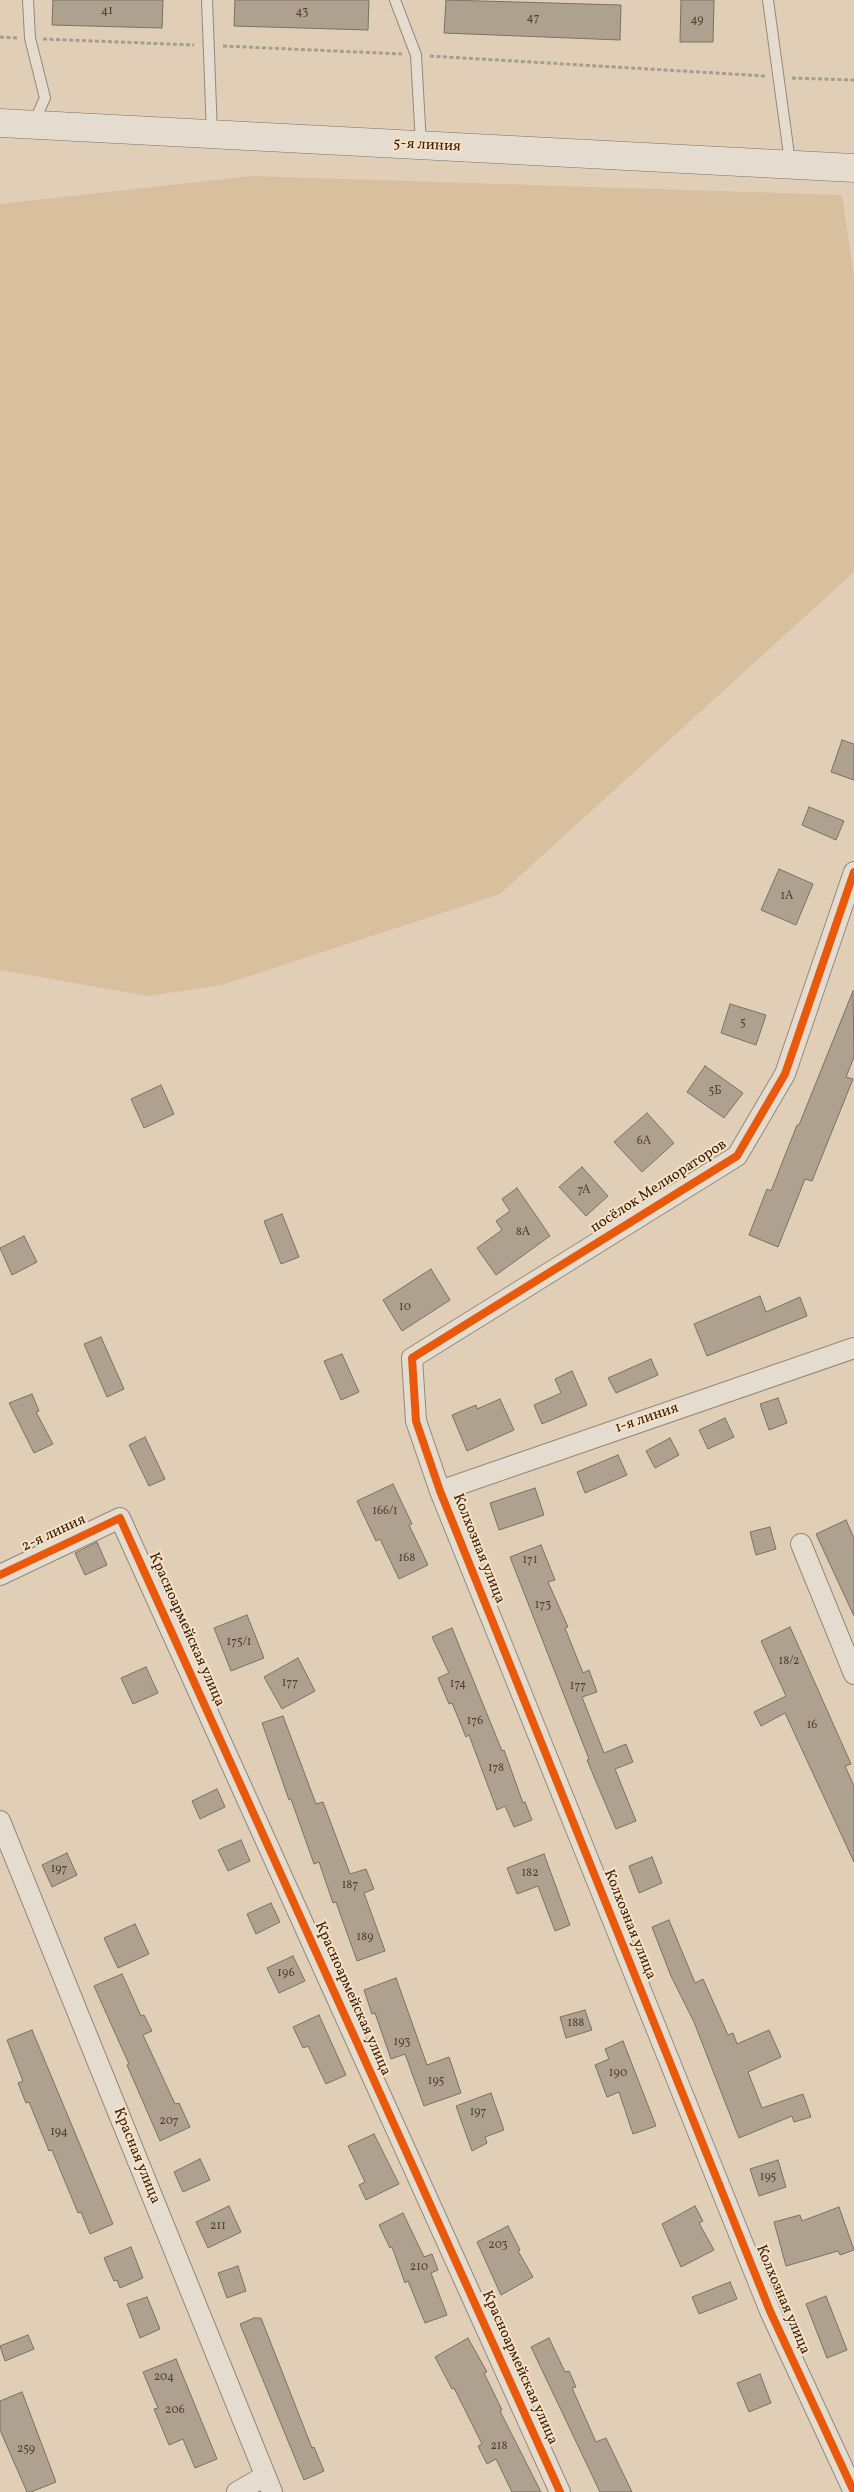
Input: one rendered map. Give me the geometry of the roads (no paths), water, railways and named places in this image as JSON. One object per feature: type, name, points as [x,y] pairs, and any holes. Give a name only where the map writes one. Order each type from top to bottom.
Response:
[{"type":"street","name":"5-я линия","points":[[0,123],[790,163],[853,172]]},
{"type":"street","name":"посёлок Мелиораторов","points":[[412,1358],[737,1156],[785,1074],[854,872]]},
{"type":"street","name":"1-я линия","points":[[440,1491],[854,1348]]},
{"type":"street","name":"Колхозная улица","points":[[412,1358],[416,1421],[440,1491],[770,2311],[854,2492]]},
{"type":"street","name":"2-я линия","points":[[0,1574],[120,1518]]},
{"type":"street","name":"Красноармейская улица","points":[[120,1518],[560,2492]]},
{"type":"street","points":[[801,1544],[854,1674]]},
{"type":"street","name":"Красная улица","points":[[0,1821],[268,2484]]},
{"type":"street","points":[[237,2492],[268,2484]]},
{"type":"lane","points":[[28,0],[30,38],[45,98],[32,125]]},
{"type":"lane","points":[[207,0],[212,134]]},
{"type":"lane","points":[[395,0],[416,55],[422,145]]},
{"type":"lane","points":[[768,0],[790,163]]}]
